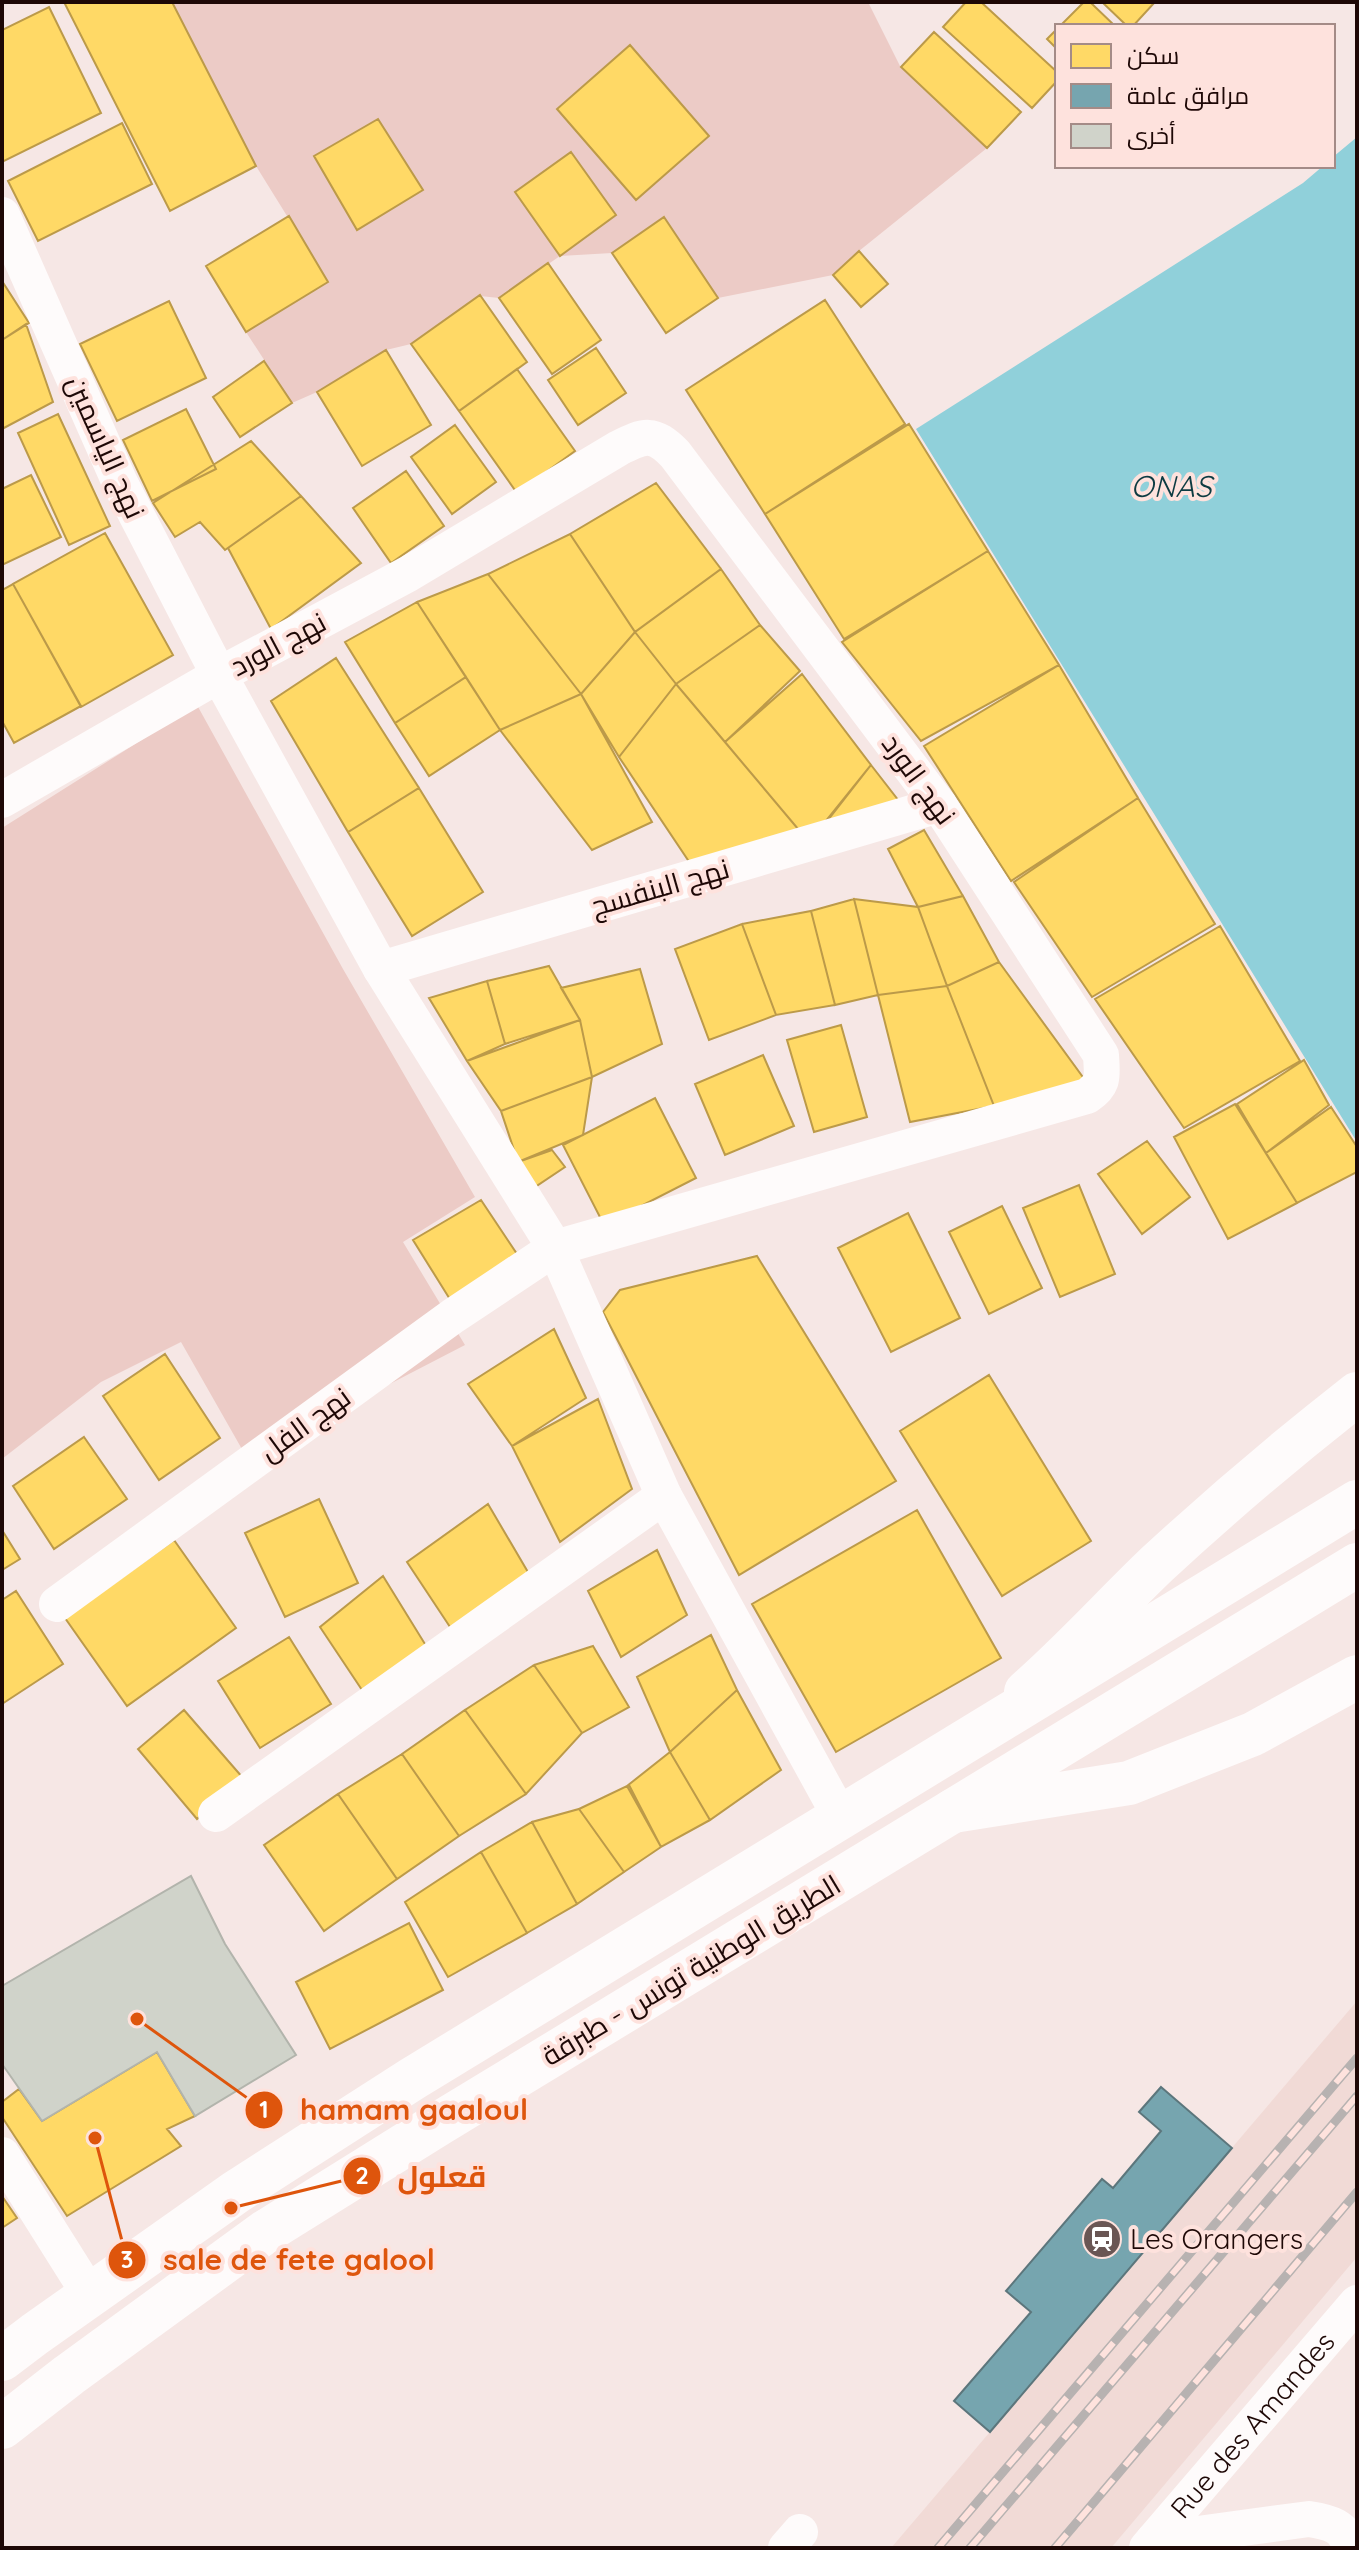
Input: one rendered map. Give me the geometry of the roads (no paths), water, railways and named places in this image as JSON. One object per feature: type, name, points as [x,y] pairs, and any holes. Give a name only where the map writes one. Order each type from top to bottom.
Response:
[{"type":"main road","points":[[974,1737],[1051,1670],[1156,1565],[1266,1466],[1357,1394]]},
{"type":"main road","name":"الطريق الوطنية تونس - طبرقة","points":[[2,2359],[236,2192],[412,2079],[1357,1502]]},
{"type":"main road","name":"الطريق الوطنية تونس - طبرقة","points":[[2,2427],[265,2232],[1357,1565]]},
{"type":"main road","points":[[953,1811],[1129,1783],[1253,1734],[1357,1677]]},
{"type":"street","name":"نهج الياسمين","points":[[2,215],[120,483],[219,675],[381,969],[555,1248],[664,1496],[841,1818]]},
{"type":"street","name":"نهج الورد","points":[[219,675],[408,574],[619,448],[643,437],[654,437],[675,454],[939,805],[1101,1055],[1102,1077],[1098,1089],[1087,1096],[555,1248]]},
{"type":"street","points":[[2,800],[219,675]]},
{"type":"street","name":"نهج البنفسج","points":[[381,969],[939,805]]},
{"type":"street","name":"نهج الفل","points":[[57,1604],[453,1316],[555,1248]]},
{"type":"street","points":[[216,1814],[664,1496]]},
{"type":"street","points":[[2,2155],[90,2295]]},
{"type":"street","name":"Rue des Amandes","points":[[1150,2544],[1357,2303]]},
{"type":"street","points":[[1150,2544],[1309,2519],[1326,2521],[1342,2530],[1350,2548]]},
{"type":"water","name":"ONAS","points":[[1357,137],[1357,1142],[916,429],[1303,183],[1321,168],[1335,168],[1335,155]]},
{"type":"railway","points":[[938,2548],[1357,2058]]},
{"type":"railway","points":[[970,2548],[1357,2096]]},
{"type":"railway","points":[[1055,2548],[1357,2192]]},
{"type":"place","name":"hamam gaaloul","points":[[137,2019]]},
{"type":"place","name":"sale de fete galool","points":[[95,2138]]},
{"type":"place","name":"قعلول","points":[[231,2208]]},
{"type":"place","name":"Les Orangers","points":[[1102,2239]]}]
